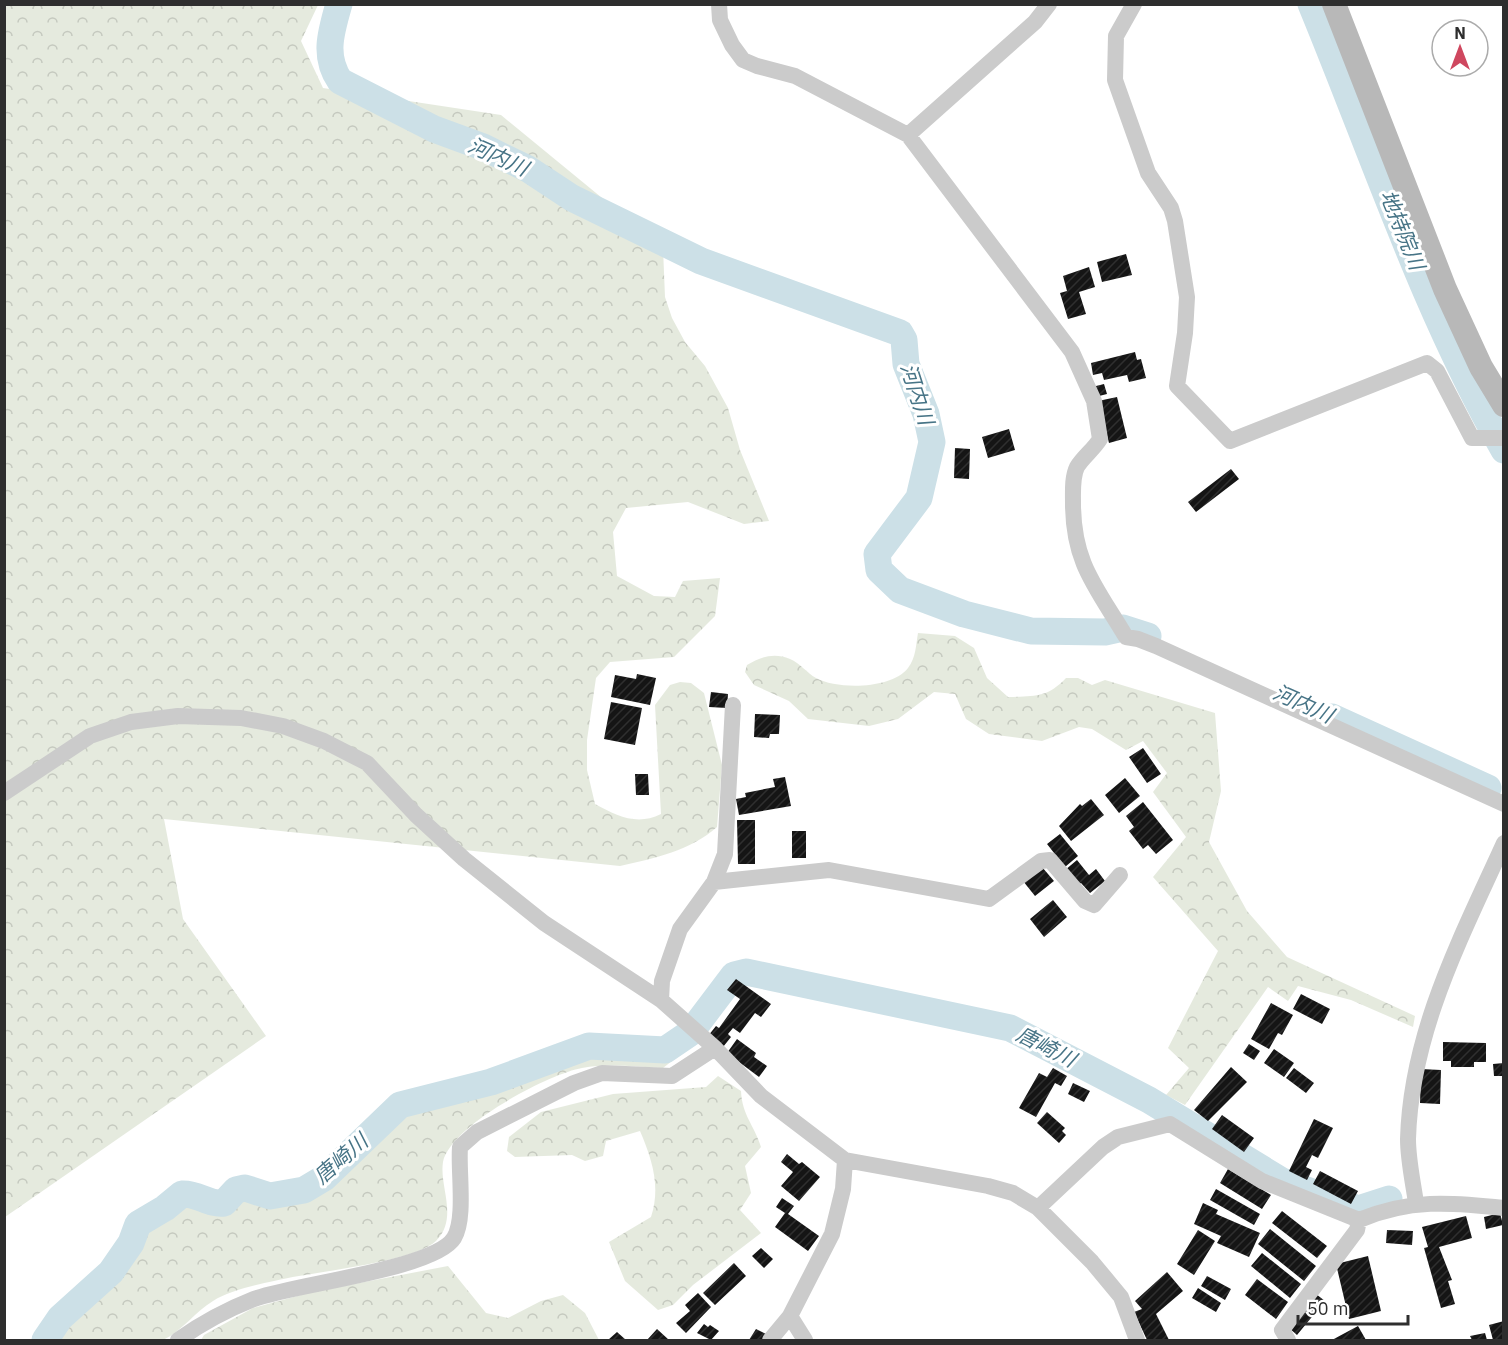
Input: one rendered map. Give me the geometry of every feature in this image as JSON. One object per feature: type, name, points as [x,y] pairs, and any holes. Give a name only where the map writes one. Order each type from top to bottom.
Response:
[{"type":"street","points":[[719,4],[720,20],[732,45],[743,60],[795,76],[908,135],[1051,321],[1072,352],[1094,401],[1100,439],[1077,468],[1073,486],[1076,542],[1083,565],[1121,629],[1503,804]]},
{"type":"street","points":[[908,135],[1035,22],[1049,4]]},
{"type":"street","points":[[1134,4],[1116,36],[1116,80],[1148,173],[1171,207],[1175,221],[1187,297],[1186,324],[1177,386],[1230,441],[1427,363],[1437,371],[1472,438],[1503,438]]},
{"type":"street","points":[[1334,4],[1445,289],[1481,367],[1503,405]]},
{"type":"street","points":[[661,1000],[662,981],[680,929],[714,882],[725,854],[733,705]]},
{"type":"street","points":[[4,793],[90,736],[131,722],[178,716],[230,718],[283,726],[324,741],[367,763],[416,815],[464,859],[544,923],[661,1000],[715,1048],[761,1096],[845,1160],[1013,1192],[1038,1208],[1092,1262],[1121,1297],[1137,1341]]},
{"type":"street","points":[[1416,1203],[1408,1142],[1410,1108],[1430,1013],[1503,843]]},
{"type":"street","points":[[714,882],[829,870],[990,899],[1041,861],[1050,860],[1085,901],[1094,905],[1120,874]]},
{"type":"street","points":[[178,1341],[207,1320],[255,1299],[291,1288],[418,1262],[439,1251],[453,1239],[459,1218],[460,1147],[477,1132],[574,1083],[602,1073],[672,1076],[715,1048]]},
{"type":"street","points":[[1038,1208],[1103,1147],[1118,1137],[1170,1124],[1262,1181],[1359,1220],[1382,1210],[1416,1203],[1461,1203],[1503,1208]]},
{"type":"street","points":[[770,1341],[790,1316],[832,1234],[843,1189],[845,1160]]},
{"type":"street","points":[[1288,1341],[1282,1330],[1357,1230],[1359,1220]]},
{"type":"street","points":[[790,1316],[805,1341]]},
{"type":"green space","points":[[5,5],[318,5],[301,41],[323,88],[501,115],[663,248],[665,297],[672,318],[685,342],[705,366],[728,408],[740,450],[769,521],[744,524],[688,502],[626,508],[613,532],[617,576],[654,596],[675,597],[683,581],[720,578],[715,616],[674,657],[610,662],[596,678],[587,740],[587,770],[595,804],[627,818],[644,819],[661,814],[655,705],[670,685],[680,682],[691,683],[704,693],[722,765],[717,827],[684,848],[620,866],[164,819],[183,919],[266,1036],[5,1217]]},
{"type":"green space","points":[[918,633],[955,636],[974,648],[987,678],[1008,697],[1040,695],[1053,689],[1066,678],[1078,678],[1092,685],[1105,680],[1215,713],[1221,791],[1209,842],[1247,911],[1287,957],[1415,1016],[1413,1027],[1351,1000],[1298,986],[1288,1001],[1268,987],[1185,1105],[1166,1095],[1189,1068],[1168,1048],[1218,951],[1153,877],[1186,837],[1153,792],[1167,773],[1143,741],[1126,750],[1092,729],[1079,727],[1042,741],[989,734],[966,719],[955,694],[934,692],[898,719],[869,726],[808,719],[789,701],[754,685],[745,672],[747,665],[757,660],[767,656],[778,656],[794,661],[816,678],[826,682],[851,686],[878,684],[900,675],[908,668],[914,655]]},
{"type":"green space","points":[[585,1051],[666,1054],[672,1061],[663,1068],[602,1066],[567,1072],[525,1091],[481,1118],[450,1148],[443,1162],[442,1172],[447,1202],[446,1222],[443,1232],[436,1241],[424,1249],[384,1261],[259,1284],[234,1291],[207,1305],[176,1332],[163,1340],[128,1342],[50,1340],[59,1327],[115,1275],[134,1247],[139,1232],[151,1220],[183,1199],[194,1198],[218,1209],[244,1192],[264,1200],[300,1194],[327,1181],[387,1120],[405,1107],[489,1086]]},
{"type":"green space","points":[[718,1076],[741,1091],[746,1113],[761,1147],[745,1166],[751,1193],[740,1210],[761,1233],[693,1285],[673,1305],[658,1310],[625,1281],[609,1242],[651,1217],[655,1195],[654,1173],[640,1131],[606,1141],[603,1156],[585,1161],[572,1155],[515,1157],[507,1151],[509,1137],[541,1112],[613,1094],[706,1087]]},
{"type":"green space","points":[[448,1266],[486,1313],[508,1318],[541,1301],[563,1295],[585,1313],[599,1340],[201,1340],[204,1335],[253,1308],[312,1292]]},
{"type":"building","points":[[1126,254],[1132,275],[1102,282],[1097,262]]},
{"type":"building","points":[[1089,267],[1095,287],[1079,292],[1086,314],[1068,319],[1060,293],[1067,291],[1063,276]]},
{"type":"building","points":[[1135,352],[1137,360],[1141,359],[1146,378],[1129,382],[1127,375],[1104,380],[1102,373],[1093,375],[1091,363]]},
{"type":"building","points":[[1104,384],[1107,394],[1095,397],[1092,387]]},
{"type":"building","points":[[1117,397],[1127,438],[1109,443],[1098,401]]},
{"type":"building","points":[[1009,429],[1015,450],[988,458],[982,437]]},
{"type":"building","points":[[955,448],[970,449],[969,479],[954,478]]},
{"type":"building","points":[[1231,469],[1239,479],[1196,512],[1188,502]]},
{"type":"building","points":[[637,674],[656,678],[650,705],[611,697],[615,675],[636,679]]},
{"type":"building","points":[[711,692],[728,694],[727,708],[709,707]]},
{"type":"building","points":[[611,702],[642,708],[635,745],[604,739]]},
{"type":"building","points":[[755,714],[780,715],[779,734],[770,734],[769,738],[754,737]]},
{"type":"building","points":[[1143,748],[1161,774],[1147,783],[1129,757]]},
{"type":"building","points":[[635,774],[648,774],[649,795],[636,795]]},
{"type":"building","points":[[785,777],[791,806],[739,815],[736,799],[746,797],[745,793],[775,787],[773,779]]},
{"type":"building","points":[[1125,778],[1140,796],[1119,813],[1105,795]]},
{"type":"building","points":[[1091,799],[1104,815],[1071,841],[1059,826],[1080,804],[1082,806]]},
{"type":"building","points":[[1143,802],[1173,840],[1156,854],[1148,845],[1143,849],[1129,831],[1134,827],[1126,816]]},
{"type":"building","points":[[737,820],[755,820],[755,864],[738,864]]},
{"type":"building","points":[[792,831],[806,831],[806,858],[792,858]]},
{"type":"building","points":[[1060,834],[1078,856],[1065,867],[1047,844]]},
{"type":"building","points":[[1077,860],[1089,875],[1096,869],[1105,881],[1090,893],[1081,883],[1078,885],[1065,870]]},
{"type":"building","points":[[1042,867],[1054,881],[1035,896],[1023,881]]},
{"type":"building","points":[[1053,900],[1067,917],[1044,937],[1030,919]]},
{"type":"building","points":[[736,979],[771,1004],[761,1017],[755,1013],[740,1033],[733,1028],[728,1034],[731,1037],[723,1047],[708,1036],[716,1026],[719,1028],[740,999],[727,990]]},
{"type":"building","points":[[1301,994],[1330,1009],[1322,1024],[1293,1009]]},
{"type":"building","points":[[1271,1003],[1293,1015],[1282,1035],[1278,1033],[1269,1049],[1251,1039]]},
{"type":"building","points":[[737,1039],[756,1053],[754,1057],[767,1066],[759,1077],[727,1053]]},
{"type":"building","points":[[1443,1042],[1486,1043],[1486,1062],[1474,1062],[1474,1067],[1451,1067],[1451,1061],[1443,1061]]},
{"type":"building","points":[[1249,1044],[1260,1051],[1254,1060],[1243,1053]]},
{"type":"building","points":[[1274,1049],[1294,1063],[1284,1077],[1264,1063]]},
{"type":"building","points":[[1504,1063],[1504,1076],[1494,1076],[1493,1064]]},
{"type":"building","points":[[1231,1067],[1247,1082],[1208,1121],[1194,1110]]},
{"type":"building","points":[[1053,1068],[1067,1076],[1061,1086],[1055,1083],[1036,1117],[1019,1108],[1039,1073],[1047,1077]]},
{"type":"building","points":[[1294,1068],[1314,1083],[1306,1093],[1286,1078]]},
{"type":"building","points":[[1421,1069],[1441,1070],[1440,1104],[1420,1103]]},
{"type":"building","points":[[1073,1083],[1090,1091],[1084,1102],[1068,1094]]},
{"type":"building","points":[[1047,1112],[1065,1128],[1062,1131],[1066,1135],[1059,1143],[1037,1123]]},
{"type":"building","points":[[1222,1115],[1254,1138],[1244,1152],[1212,1129]]},
{"type":"building","points":[[1314,1119],[1333,1128],[1318,1158],[1312,1155],[1306,1167],[1312,1170],[1307,1180],[1289,1171]]},
{"type":"building","points":[[787,1154],[799,1164],[802,1162],[820,1177],[799,1201],[781,1186],[793,1172],[781,1162]]},
{"type":"building","points":[[1228,1169],[1271,1195],[1262,1209],[1220,1183]]},
{"type":"building","points":[[1320,1171],[1358,1191],[1351,1204],[1313,1184]]},
{"type":"building","points":[[1216,1189],[1260,1214],[1254,1225],[1210,1200]]},
{"type":"building","points":[[782,1198],[794,1206],[788,1214],[819,1236],[808,1251],[775,1227],[785,1213],[776,1207]]},
{"type":"building","points":[[1203,1203],[1218,1210],[1216,1214],[1260,1233],[1249,1257],[1217,1243],[1221,1236],[1194,1224]]},
{"type":"building","points":[[1282,1211],[1327,1246],[1317,1258],[1272,1223]]},
{"type":"building","points":[[1500,1213],[1503,1225],[1486,1229],[1484,1217]]},
{"type":"building","points":[[1466,1216],[1472,1238],[1439,1247],[1452,1280],[1448,1281],[1455,1304],[1441,1308],[1424,1248],[1428,1247],[1422,1227]]},
{"type":"building","points":[[1270,1229],[1316,1266],[1304,1281],[1258,1244]]},
{"type":"building","points":[[1198,1230],[1215,1241],[1194,1275],[1177,1264]]},
{"type":"building","points":[[1387,1230],[1413,1231],[1412,1245],[1386,1243]]},
{"type":"building","points":[[761,1248],[773,1259],[764,1268],[752,1256]]},
{"type":"building","points":[[1262,1253],[1301,1284],[1290,1298],[1251,1266]]},
{"type":"building","points":[[1368,1256],[1381,1311],[1349,1319],[1336,1264]]},
{"type":"building","points":[[734,1263],[746,1276],[715,1305],[703,1293]]},
{"type":"building","points":[[1167,1272],[1183,1291],[1156,1314],[1169,1340],[1147,1340],[1134,1312],[1142,1309],[1135,1301]]},
{"type":"building","points":[[1207,1276],[1231,1289],[1225,1300],[1201,1286]]},
{"type":"building","points":[[1257,1279],[1288,1302],[1276,1319],[1245,1295]]},
{"type":"building","points":[[1198,1288],[1221,1303],[1216,1312],[1192,1298]]},
{"type":"building","points":[[698,1293],[711,1307],[686,1333],[676,1323],[690,1311],[685,1305]]},
{"type":"building","points":[[1316,1294],[1325,1301],[1297,1335],[1289,1328]]},
{"type":"building","points":[[1504,1321],[1504,1340],[1493,1340],[1489,1325]]},
{"type":"building","points":[[704,1324],[719,1331],[711,1340],[697,1333]]},
{"type":"building","points":[[1358,1326],[1366,1340],[1332,1340]]},
{"type":"building","points":[[657,1329],[669,1340],[647,1340]]},
{"type":"building","points":[[756,1329],[766,1334],[762,1340],[749,1340]]},
{"type":"building","points":[[617,1332],[626,1340],[608,1340]]},
{"type":"building","points":[[1485,1333],[1487,1340],[1472,1340],[1470,1336]]},
{"type":"waterway","name":"河内川","points":[[339,4],[331,34],[330,53],[340,81],[434,129],[483,147],[528,169],[572,198],[701,261],[900,333],[904,340],[906,364],[926,414],[932,442],[919,498],[877,554],[879,570],[900,590],[964,614],[1031,631],[1105,632],[1123,628],[1148,636]]},
{"type":"waterway","name":"地持院川","points":[[1311,4],[1424,287],[1475,397],[1504,450]]},
{"type":"waterway","name":"河内川","points":[[1332,717],[1488,788]]},
{"type":"waterway","name":"唐崎川","points":[[697,1024],[734,975],[746,972],[1010,1028],[1149,1100],[1282,1181],[1358,1209],[1389,1199]]},
{"type":"waterway","name":"唐崎川","points":[[45,1340],[60,1318],[111,1272],[131,1243],[138,1224],[165,1208],[182,1194],[224,1203],[236,1190],[245,1188],[270,1196],[304,1190],[324,1178],[400,1105],[491,1082],[589,1046],[665,1050],[690,1033]]}]
